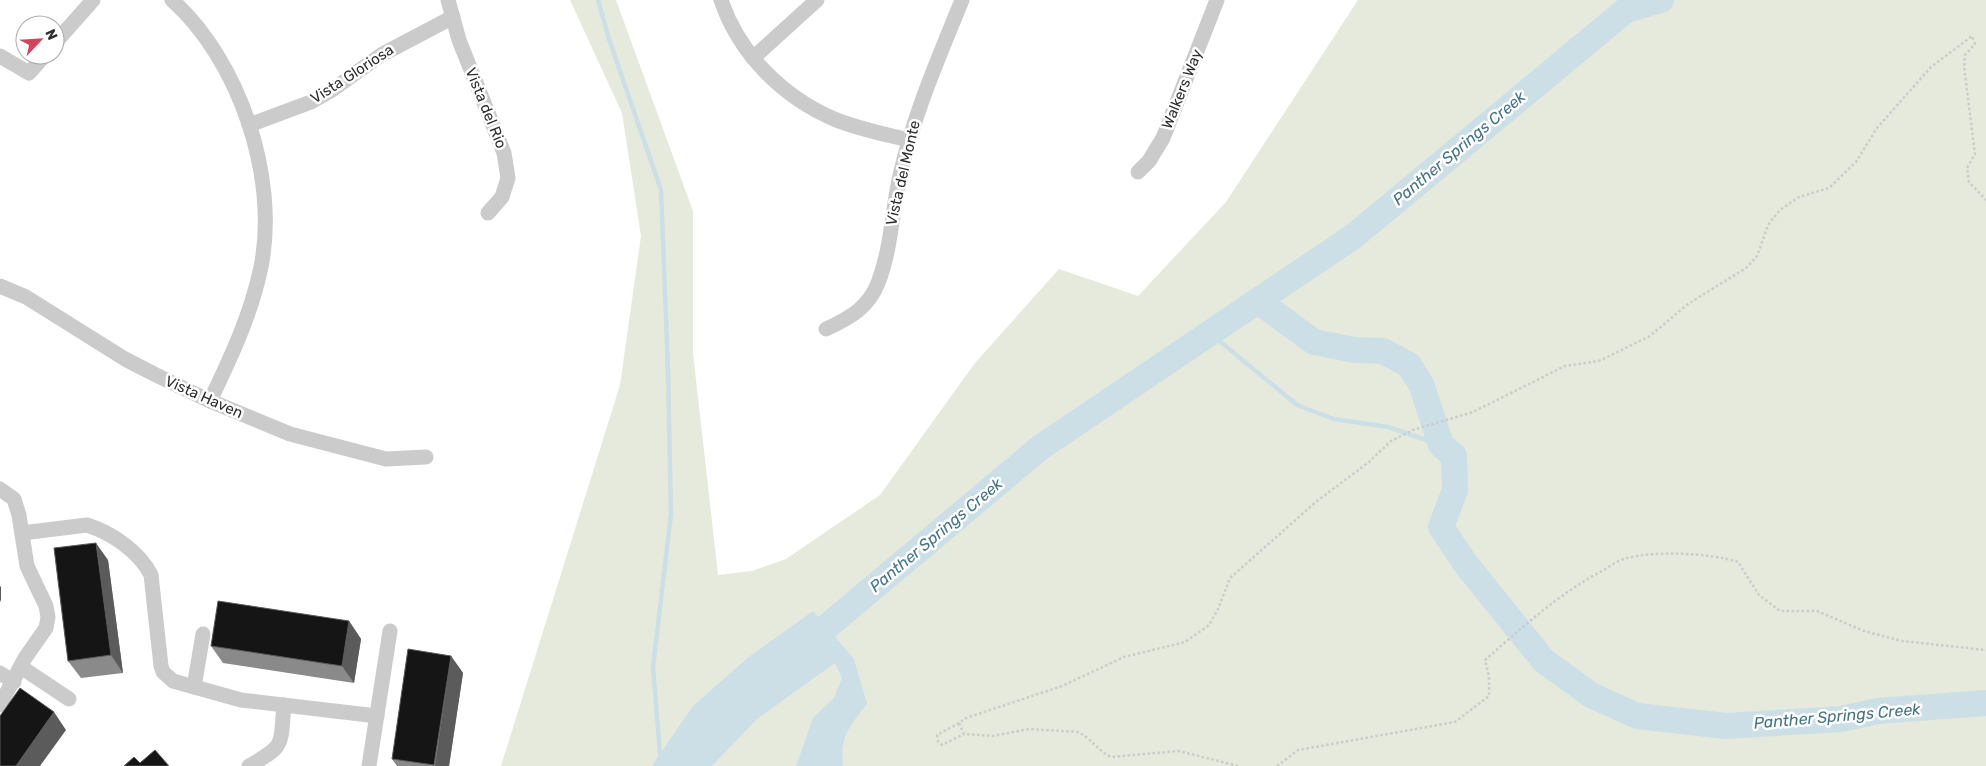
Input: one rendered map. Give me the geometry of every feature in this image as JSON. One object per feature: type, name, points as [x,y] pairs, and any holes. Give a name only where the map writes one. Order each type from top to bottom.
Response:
[{"type":"street","points":[[65,32],[93,0]]},
{"type":"street","points":[[172,0],[199,28],[233,84],[249,125],[261,172],[264,203],[261,265],[250,310],[240,339],[210,401]]},
{"type":"street","name":"Vista del Rio","points":[[448,0],[474,82],[504,153],[508,178],[502,196],[488,213]]},
{"type":"street","points":[[721,0],[730,23],[753,58],[782,88],[817,111],[856,126],[909,140]]},
{"type":"street","points":[[753,58],[817,0]]},
{"type":"street","name":"Vista del Monte","points":[[826,329],[859,313],[878,283],[909,140],[919,104],[962,0]]},
{"type":"street","name":"Walkers Way","points":[[1138,172],[1148,161],[1163,138],[1217,0]]},
{"type":"street","name":"Vista Gloriosa","points":[[249,125],[311,102],[332,90],[381,54],[453,17]]},
{"type":"street","points":[[0,56],[15,65]]},
{"type":"street","points":[[15,65],[29,73],[36,65]]},
{"type":"street","name":"Vista Haven","points":[[0,286],[26,297],[125,359],[210,401],[290,434],[386,459],[426,457]]},
{"type":"street","points":[[0,488],[14,499],[27,566],[46,606],[48,617],[46,628],[0,705]]},
{"type":"street","points":[[22,533],[87,525],[97,528],[138,554],[151,575],[163,672],[173,681],[241,700],[377,716]]},
{"type":"street","points":[[369,766],[390,631]]},
{"type":"street","points":[[194,688],[203,634]]},
{"type":"street","points":[[21,667],[69,699]]},
{"type":"street","points":[[0,673],[14,682]]},
{"type":"street","points":[[249,766],[278,748],[284,705]]},
{"type":"path","points":[[1238,766],[1179,751],[1111,757],[1103,753],[1085,736],[1070,731],[1029,729],[993,736],[964,734],[948,744],[942,745],[938,741],[937,734],[966,718],[1062,686],[1124,657],[1184,642],[1209,625],[1230,578],[1278,534],[1317,501],[1370,462],[1391,441],[1413,430],[1426,428],[1474,412],[1565,366],[1599,361],[1650,336],[1688,304],[1746,268],[1757,256],[1768,225],[1780,210],[1799,197],[1829,188],[1856,162],[1877,128],[1931,68],[1972,36],[1974,44],[1965,55],[1964,66],[1975,154],[1967,168],[1969,182],[1986,200]]},
{"type":"path","points":[[1277,766],[1298,750],[1455,722],[1489,696],[1489,676],[1485,660],[1530,620],[1586,579],[1624,559],[1675,553],[1726,558],[1738,562],[1759,595],[1780,611],[1817,611],[1864,631],[1902,641],[1986,650]]},
{"type":"path","points":[[959,723],[960,731],[964,734]]},
{"type":"shaded area","points":[[570,0],[616,0],[693,211],[693,353],[718,575],[752,571],[786,559],[880,495],[975,363],[1059,269],[1138,296],[1226,202],[1358,0],[1986,0],[1986,766],[501,766],[620,385],[641,236],[622,113]]},
{"type":"shaded area","points":[[813,611],[854,659],[867,704],[847,732],[843,747],[843,766],[796,766],[813,718],[834,698],[842,678],[835,663],[757,719],[712,766],[652,766],[693,706],[750,656]]},
{"type":"building","points":[[96,543],[111,655],[68,661],[54,548]]},
{"type":"building","points":[[218,601],[349,621],[342,666],[211,646]]},
{"type":"building","points":[[408,649],[451,656],[434,765],[392,759]]},
{"type":"building","points":[[20,688],[54,712],[16,766],[0,766],[0,716]]},
{"type":"building","points":[[155,750],[169,766],[124,766],[134,757],[140,763]]},
{"type":"waterway","points":[[598,0],[609,39],[661,190],[671,514],[653,667],[661,766]]},
{"type":"waterway","name":"Panther Springs Creek","points":[[799,650],[1041,447],[1354,236],[1626,10],[1661,0]]},
{"type":"waterway","name":"Panther Springs Creek","points":[[1258,301],[1314,342],[1355,350],[1383,351],[1409,365],[1422,386],[1441,445],[1454,456],[1455,490],[1441,527],[1465,563],[1544,661],[1591,695],[1637,716],[1726,726],[1841,719],[1878,711],[1986,703]]},
{"type":"waterway","name":"Panther Springs Creek","points":[[1210,333],[1297,405],[1334,419],[1388,427],[1441,445]]}]
